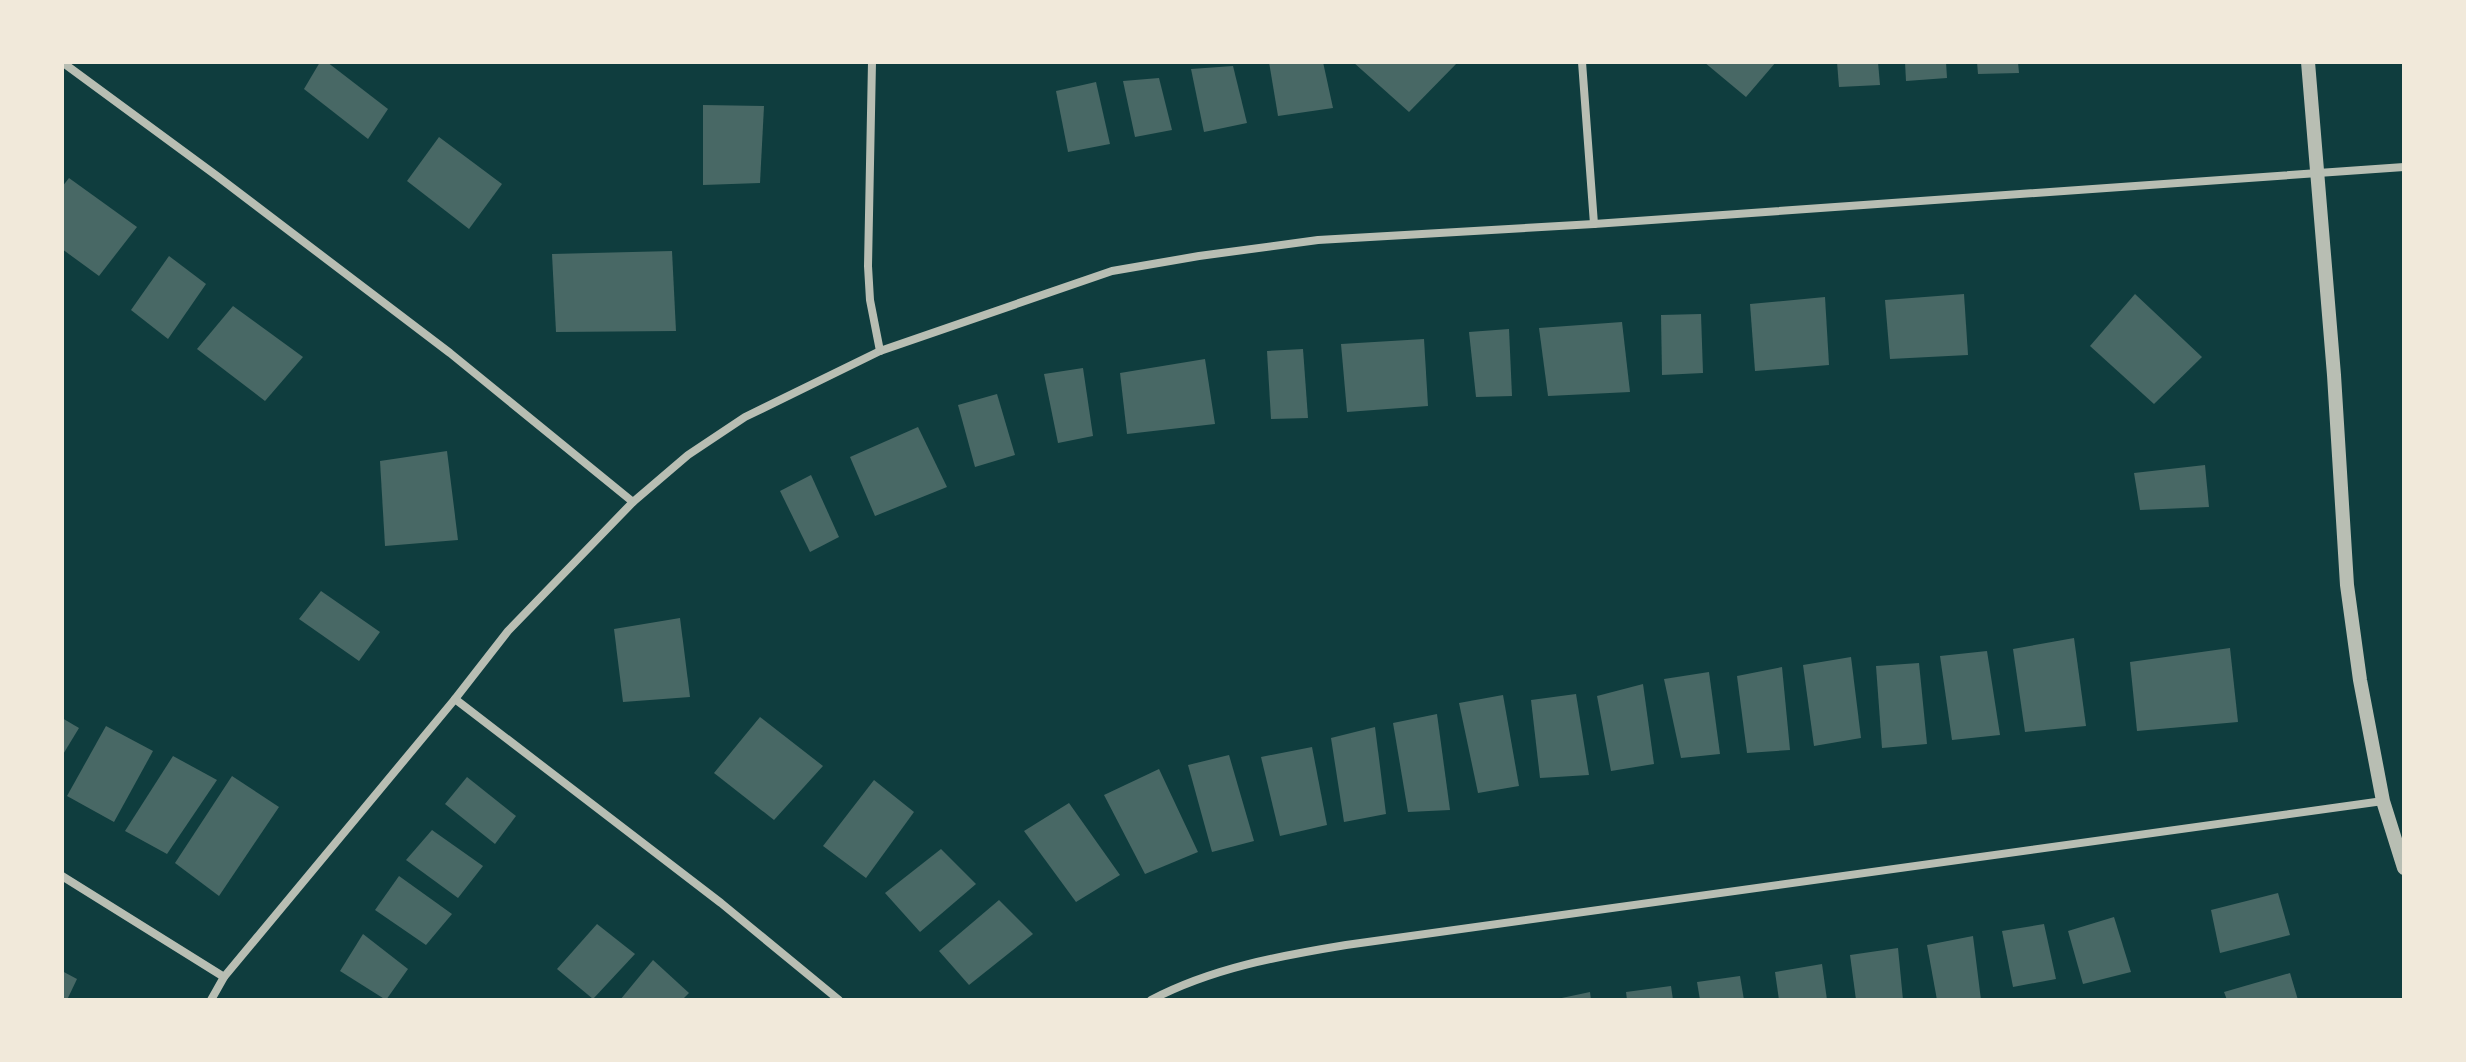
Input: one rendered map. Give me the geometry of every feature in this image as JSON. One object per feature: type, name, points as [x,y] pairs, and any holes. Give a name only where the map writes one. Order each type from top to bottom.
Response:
[{"type":"street","points":[[62,62],[450,353],[633,502]]},
{"type":"street","points":[[872,62],[868,266],[870,300],[880,351]]},
{"type":"street","points":[[1582,62],[1594,224]]},
{"type":"street","points":[[2308,62],[2334,375],[2347,585],[2360,680],[2383,801],[2404,868]]},
{"type":"street","points":[[211,1000],[224,977],[508,631],[633,502],[688,455],[745,417],[880,351],[1112,271],[1318,240],[1594,224],[2404,167]]},
{"type":"street","points":[[455,699],[721,903],[839,1000]]},
{"type":"street","points":[[1151,1000],[1209,976],[1265,958],[2383,801]]},
{"type":"street","points":[[62,876],[224,977]]},
{"type":"building","points":[[320,62],[327,62],[388,109],[368,139],[304,89]]},
{"type":"building","points":[[1269,62],[1323,62],[1333,108],[1278,116]]},
{"type":"building","points":[[1353,62],[1458,62],[1409,112]]},
{"type":"building","points":[[1704,62],[1776,62],[1746,97]]},
{"type":"building","points":[[1837,62],[1878,62],[1880,85],[1839,87]]},
{"type":"building","points":[[1905,62],[1946,62],[1947,78],[1906,81]]},
{"type":"building","points":[[1977,62],[2018,62],[2019,73],[1978,74]]},
{"type":"building","points":[[1233,66],[1247,123],[1204,132],[1191,69]]},
{"type":"building","points":[[1159,78],[1172,130],[1135,137],[1123,81]]},
{"type":"building","points":[[1096,82],[1110,144],[1068,152],[1056,91]]},
{"type":"building","points":[[703,105],[764,106],[760,183],[703,185]]},
{"type":"building","points":[[439,137],[502,184],[469,229],[407,181]]},
{"type":"building","points":[[69,178],[137,227],[99,276],[62,249],[62,187]]},
{"type":"building","points":[[672,251],[676,331],[556,332],[552,254]]},
{"type":"building","points":[[169,256],[206,284],[168,339],[131,310]]},
{"type":"building","points":[[1964,294],[1968,355],[1890,359],[1885,300]]},
{"type":"building","points":[[2135,294],[2202,357],[2154,404],[2090,346]]},
{"type":"building","points":[[1825,297],[1829,365],[1755,371],[1750,304]]},
{"type":"building","points":[[233,306],[303,357],[265,401],[197,349]]},
{"type":"building","points":[[1701,314],[1703,373],[1662,375],[1661,315]]},
{"type":"building","points":[[1622,322],[1630,392],[1548,396],[1539,328]]},
{"type":"building","points":[[1509,329],[1512,396],[1476,397],[1469,332]]},
{"type":"building","points":[[1424,339],[1428,406],[1347,412],[1341,344]]},
{"type":"building","points":[[1303,349],[1308,418],[1271,419],[1267,351]]},
{"type":"building","points":[[1205,359],[1215,424],[1127,434],[1120,373]]},
{"type":"building","points":[[1083,368],[1093,436],[1058,443],[1044,374]]},
{"type":"building","points":[[997,394],[1015,455],[975,467],[958,405]]},
{"type":"building","points":[[918,427],[947,487],[875,516],[850,457]]},
{"type":"building","points":[[447,451],[458,540],[385,546],[380,461]]},
{"type":"building","points":[[2205,465],[2209,507],[2140,510],[2134,473]]},
{"type":"building","points":[[811,475],[839,537],[810,552],[780,491]]},
{"type":"building","points":[[321,591],[380,632],[359,661],[299,619]]},
{"type":"building","points":[[680,618],[690,697],[623,702],[614,629]]},
{"type":"building","points":[[2074,638],[2086,726],[2025,732],[2013,649]]},
{"type":"building","points":[[2230,648],[2238,722],[2137,731],[2130,662]]},
{"type":"building","points":[[1987,651],[2000,735],[1952,740],[1940,656]]},
{"type":"building","points":[[1851,657],[1861,738],[1814,746],[1803,665]]},
{"type":"building","points":[[1919,663],[1927,744],[1882,748],[1876,666]]},
{"type":"building","points":[[1782,667],[1790,750],[1747,753],[1737,676]]},
{"type":"building","points":[[1709,672],[1720,754],[1681,758],[1664,679]]},
{"type":"building","points":[[1643,684],[1654,764],[1611,771],[1597,696]]},
{"type":"building","points":[[1576,694],[1589,775],[1540,778],[1531,700]]},
{"type":"building","points":[[1503,695],[1519,786],[1478,793],[1459,703]]},
{"type":"building","points":[[1437,714],[1450,810],[1408,812],[1393,723]]},
{"type":"building","points":[[760,717],[823,766],[774,820],[714,773]]},
{"type":"building","points":[[62,718],[79,728],[62,756]]},
{"type":"building","points":[[106,726],[153,751],[114,822],[67,796]]},
{"type":"building","points":[[1375,727],[1386,814],[1344,822],[1331,738]]},
{"type":"building","points":[[1312,747],[1327,825],[1280,836],[1261,757]]},
{"type":"building","points":[[1229,755],[1254,841],[1212,852],[1188,765]]},
{"type":"building","points":[[173,756],[217,780],[167,854],[125,831]]},
{"type":"building","points":[[1159,769],[1198,852],[1145,874],[1104,795]]},
{"type":"building","points":[[232,776],[279,807],[219,896],[175,863]]},
{"type":"building","points":[[467,777],[516,816],[495,844],[445,804]]},
{"type":"building","points":[[874,780],[914,812],[866,878],[823,846]]},
{"type":"building","points":[[1069,803],[1120,875],[1076,902],[1024,831]]},
{"type":"building","points":[[432,830],[483,866],[458,898],[406,860]]},
{"type":"building","points":[[941,849],[976,884],[920,932],[885,893]]},
{"type":"building","points":[[399,876],[452,914],[426,945],[375,910]]},
{"type":"building","points":[[2278,893],[2290,935],[2220,953],[2211,910]]},
{"type":"building","points":[[999,900],[1033,934],[969,985],[939,951]]},
{"type":"building","points":[[2114,917],[2131,972],[2083,984],[2068,931]]},
{"type":"building","points":[[597,924],[635,954],[593,999],[557,969]]},
{"type":"building","points":[[2044,924],[2056,979],[2013,987],[2002,931]]},
{"type":"building","points":[[363,934],[408,969],[386,1000],[340,971]]},
{"type":"building","points":[[1973,936],[1981,1000],[1937,1000],[1927,945]]},
{"type":"building","points":[[1898,948],[1903,1000],[1856,1000],[1850,955]]},
{"type":"building","points":[[653,960],[689,993],[682,1000],[620,1000]]},
{"type":"building","points":[[1822,964],[1827,1000],[1779,1000],[1775,972]]},
{"type":"building","points":[[62,971],[77,979],[67,1000],[62,1000]]},
{"type":"building","points":[[2290,973],[2298,1000],[2227,1000],[2224,992]]},
{"type":"building","points":[[1740,976],[1744,1000],[1700,1000],[1697,982]]},
{"type":"building","points":[[1671,986],[1673,1000],[1627,1000],[1626,992]]},
{"type":"building","points":[[1590,992],[1591,1000],[1557,1000],[1557,999]]}]
